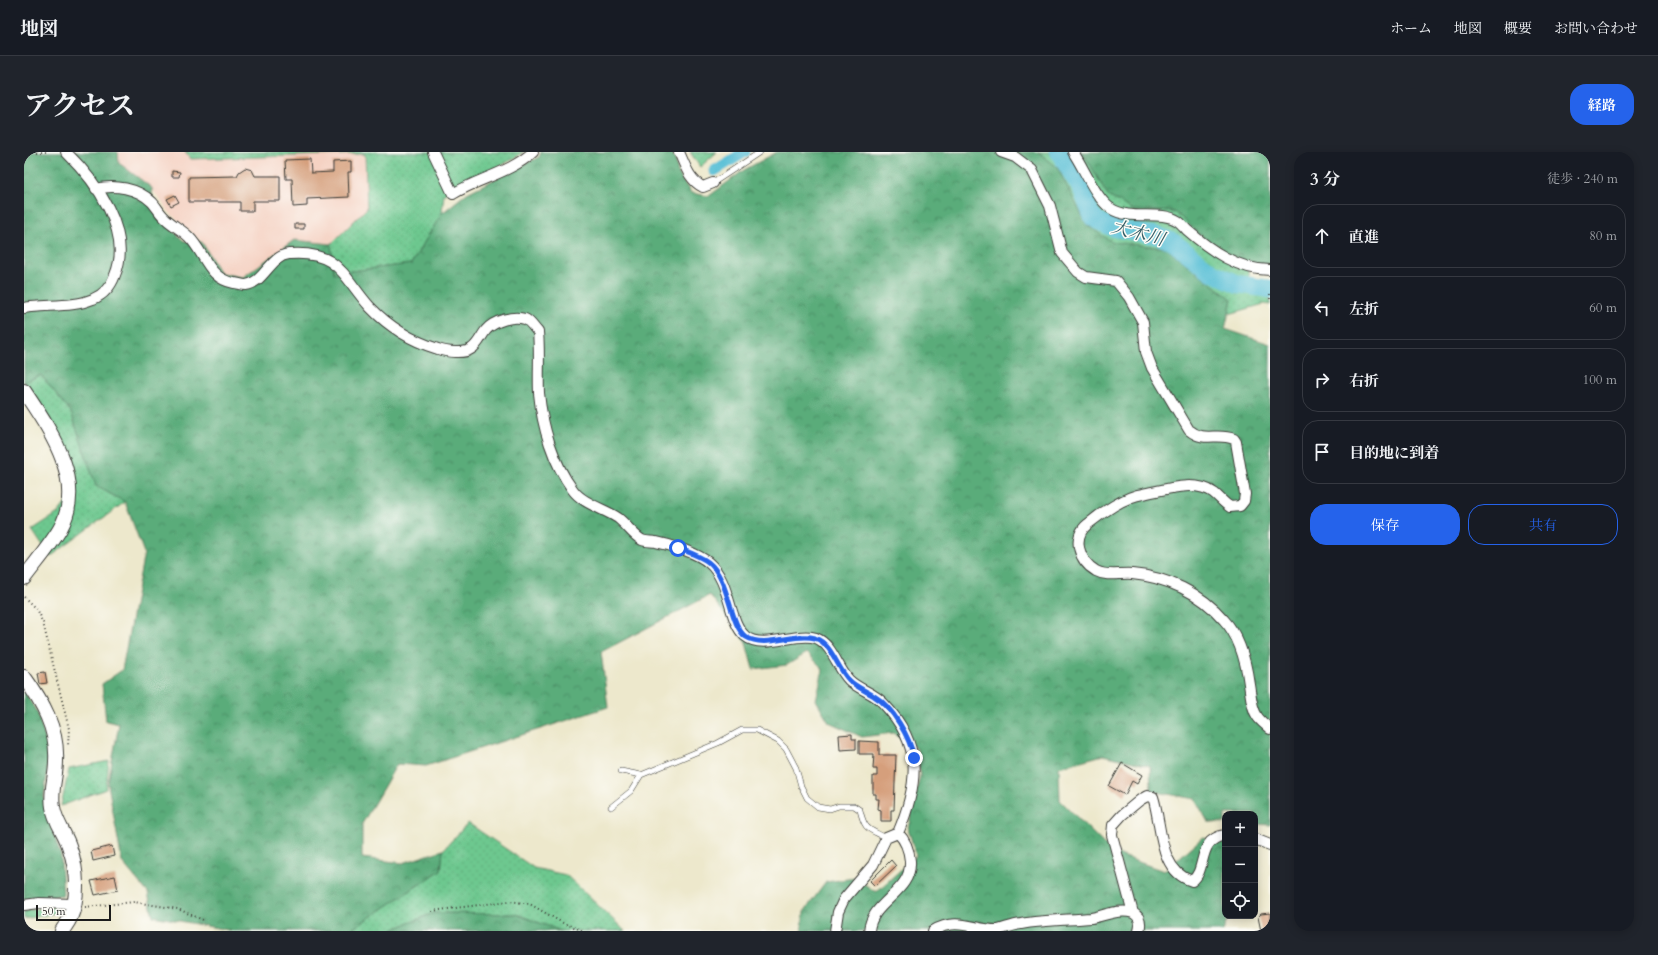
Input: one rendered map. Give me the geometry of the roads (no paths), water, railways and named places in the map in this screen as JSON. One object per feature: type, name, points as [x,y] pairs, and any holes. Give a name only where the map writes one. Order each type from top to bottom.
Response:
[{"type":"street","points":[[433,152],[453,194],[476,181],[517,165],[533,152]]},
{"type":"street","points":[[679,152],[689,174],[697,184],[703,187],[713,183]]},
{"type":"street","points":[[1001,152],[1015,158],[1032,170],[1050,206],[1062,253],[1078,272],[1091,278],[1116,281],[1129,297],[1143,322],[1146,352],[1152,368],[1189,430],[1196,436],[1229,437],[1234,439],[1236,442],[1245,494],[1244,501],[1240,506],[1230,508],[1213,492],[1191,486],[1130,497],[1087,524],[1078,537],[1080,554],[1096,571],[1110,575],[1130,574],[1160,579],[1196,596],[1214,610],[1225,621],[1237,638],[1244,659],[1253,708],[1258,718],[1270,729]]},
{"type":"street","points":[[1073,152],[1099,196],[1110,208],[1122,213],[1146,217],[1159,216],[1178,221],[1186,230],[1219,255],[1244,266],[1270,270]]},
{"type":"street","points":[[24,308],[82,303],[94,299],[103,293],[112,282],[118,264],[120,250],[118,234],[113,220],[96,189],[70,154]]},
{"type":"street","points":[[96,189],[108,185],[141,194],[152,202],[163,217],[189,238],[211,270],[220,279],[246,285],[255,281],[277,260],[287,254],[303,254],[335,264],[343,271],[370,306],[392,327],[416,341],[440,350],[463,351],[471,349],[486,329],[496,322],[511,318],[525,319],[538,332],[539,393],[549,440],[559,468],[574,492],[618,518],[642,540],[678,548],[709,563],[719,575],[728,594],[738,626],[746,637],[759,640],[785,640],[803,637],[816,638],[826,646],[849,680],[884,703],[908,738],[914,758],[911,793],[898,833],[886,838],[873,865],[844,899],[838,912],[835,931]]},
{"type":"street","points":[[24,391],[43,420],[61,454],[66,468],[69,500],[60,528],[24,578]]},
{"type":"street","points":[[24,677],[46,709],[52,729],[56,762],[51,795],[52,802],[58,824],[70,849],[75,871],[74,904],[70,918],[62,931]]},
{"type":"street","points":[[1133,913],[1112,835],[1113,825],[1122,815],[1140,800],[1147,796],[1153,797],[1168,861],[1177,873],[1184,879],[1192,882],[1197,878],[1206,846],[1214,838],[1222,836]]},
{"type":"street","points":[[869,931],[875,911],[894,895],[904,882],[910,868],[909,853],[905,841],[898,833]]},
{"type":"street","points":[[1258,840],[1270,846]]},
{"type":"street","points":[[24,905],[46,902],[74,904]]},
{"type":"street","points":[[933,931],[964,924],[983,930],[996,930],[1037,922],[1092,917],[1123,912],[1133,913],[1139,918],[1141,925],[1139,931]]},
{"type":"lane","points":[[713,183],[760,152]]},
{"type":"lane","points":[[621,771],[641,775],[718,744],[742,730],[758,730],[778,741],[786,749],[796,768],[801,786],[807,798],[818,807],[830,809],[839,806],[854,806],[860,810],[867,829],[886,838]]},
{"type":"lane","points":[[611,807],[631,791],[641,775]]},
{"type":"waterway","name":"大木川","points":[[714,171],[745,152]]},
{"type":"waterway","name":"大木川","points":[[1059,152],[1082,190],[1093,218],[1113,228],[1159,236],[1173,242],[1212,272],[1238,284],[1270,289]]}]
